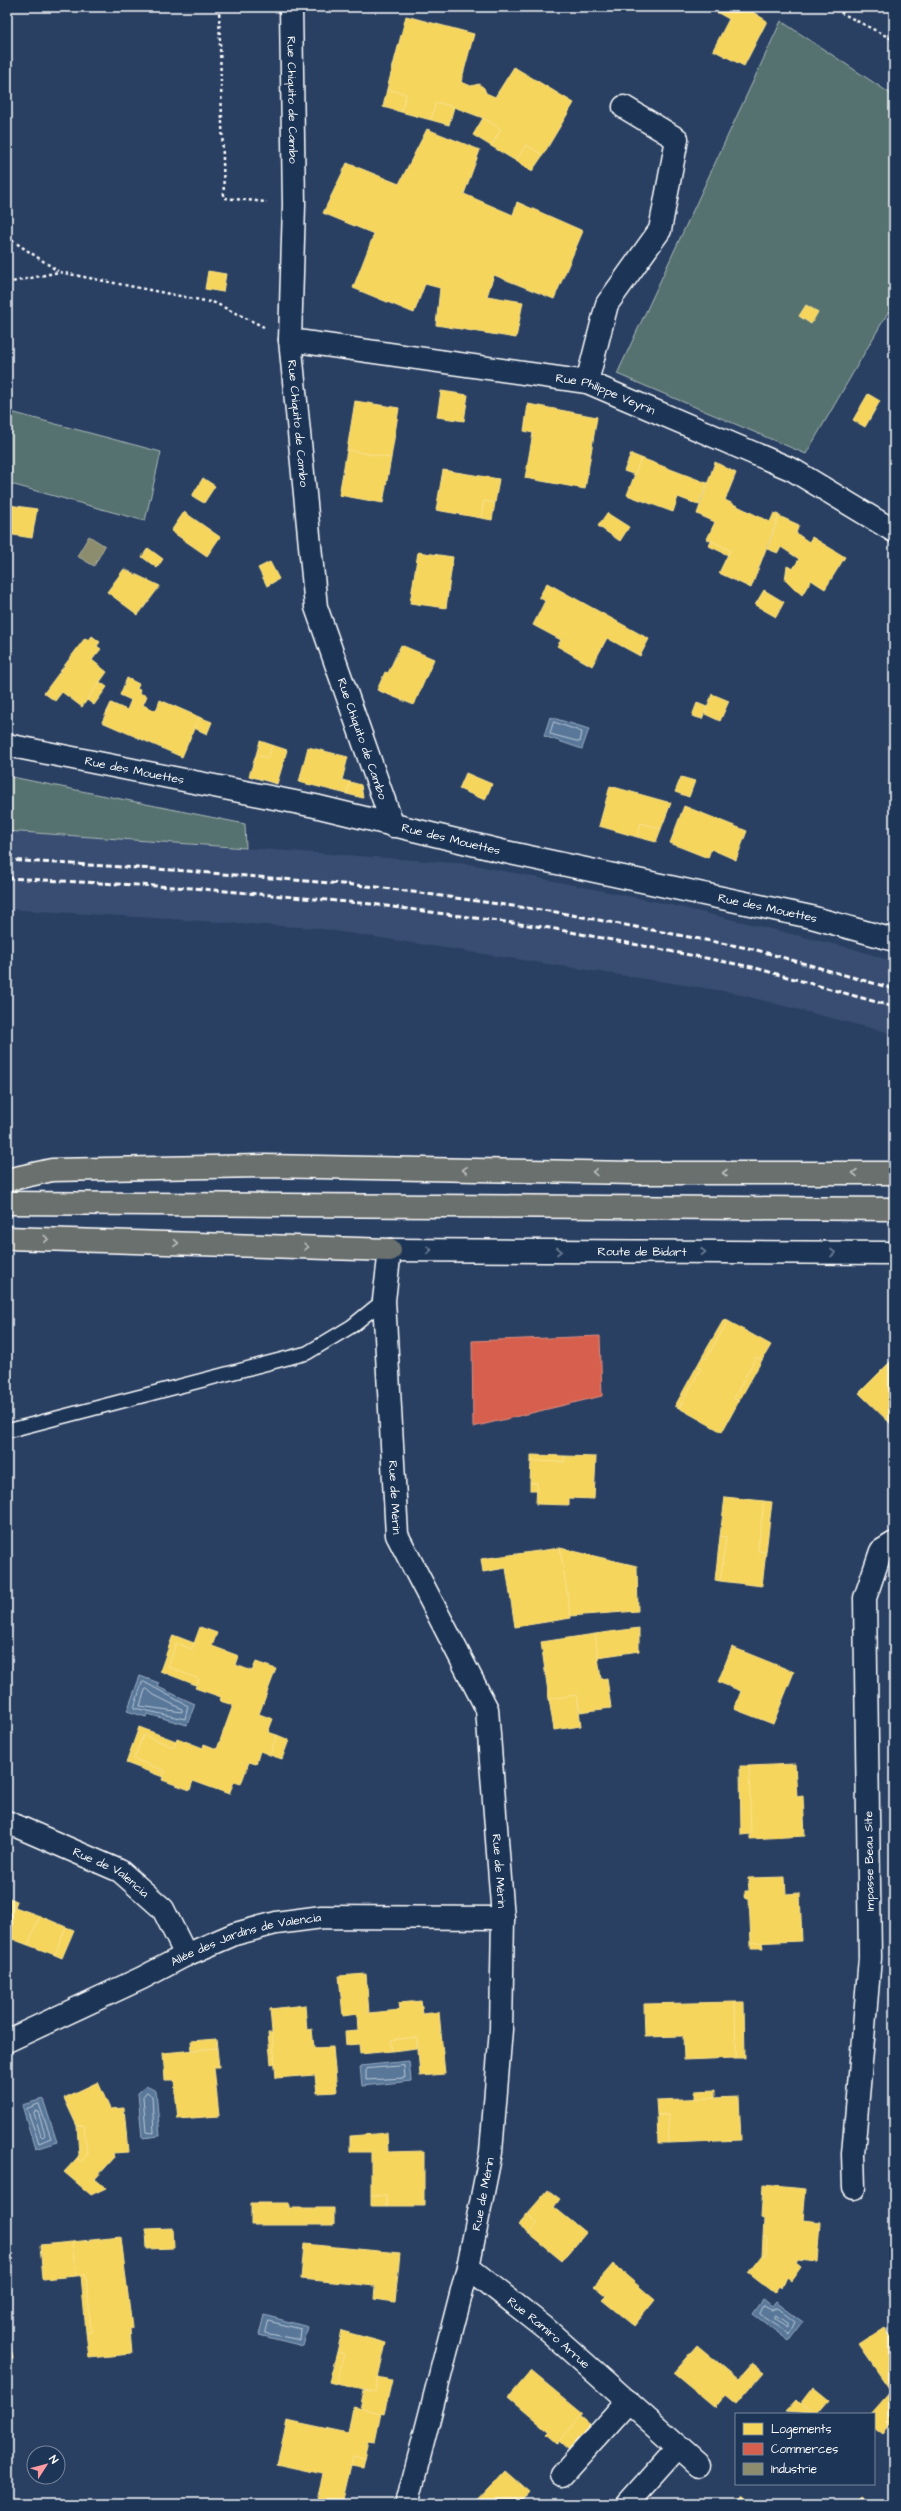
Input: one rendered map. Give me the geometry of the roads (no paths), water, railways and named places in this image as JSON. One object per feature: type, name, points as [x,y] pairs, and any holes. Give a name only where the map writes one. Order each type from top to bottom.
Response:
[{"type":"main road","points":[[7,1180],[52,1170],[265,1166],[634,1172],[894,1173]]},
{"type":"main road","points":[[7,1203],[490,1205],[894,1209]]},
{"type":"main road","points":[[7,1238],[390,1250]]},
{"type":"street","name":"Rue Chiquito de Cambo","points":[[291,7],[294,205],[290,340],[316,607],[393,826]]},
{"type":"street","points":[[587,382],[608,304],[660,230],[677,139],[624,107]]},
{"type":"street","name":"Rue Philippe Veyrin","points":[[290,340],[587,382],[793,470],[894,531]]},
{"type":"street","name":"Rue des Mouettes","points":[[7,745],[315,806],[501,851],[811,918],[894,940]]},
{"type":"street","name":"Route de Bidart","points":[[390,1250],[894,1253]]},
{"type":"street","name":"Rue de Mérin","points":[[390,1250],[384,1300],[397,1536],[487,1709],[503,1918],[501,2029],[491,2152],[468,2268],[407,2504]]},
{"type":"street","name":"Impasse Beau Site","points":[[854,2188],[853,2154],[870,1958],[865,1598],[881,1551],[894,1543]]},
{"type":"street","name":"Rue de Valencia","points":[[7,1822],[120,1870],[163,1909],[186,1955]]},
{"type":"street","name":"Allée des Jardins de Valencia","points":[[7,2041],[142,1978],[186,1955],[235,1934],[276,1923],[322,1917],[503,1918]]},
{"type":"street","name":"Rue Ramiro Arrue","points":[[468,2268],[507,2296],[699,2465]]},
{"type":"street","points":[[562,2475],[628,2401]]},
{"type":"street","points":[[627,2504],[678,2447]]},
{"type":"lane","points":[[7,1431],[307,1353],[352,1326],[384,1300]]},
{"type":"water","points":[[550,717],[589,729],[582,749],[544,736]]},
{"type":"water","points":[[140,1676],[159,1683],[158,1687],[195,1704],[187,1725],[148,1714],[146,1717],[127,1711]]},
{"type":"water","points":[[409,2061],[411,2081],[362,2086],[360,2066]]},
{"type":"water","points":[[146,2086],[156,2091],[160,2136],[142,2138],[138,2093]]},
{"type":"water","points":[[43,2099],[57,2142],[35,2149],[22,2105]]},
{"type":"water","points":[[763,2300],[772,2307],[776,2302],[803,2322],[789,2341],[753,2314]]},
{"type":"water","points":[[264,2315],[308,2327],[303,2346],[259,2335]]},
{"type":"railway","points":[[7,860],[188,871],[377,887],[556,912],[753,949],[894,989]]},
{"type":"railway","points":[[7,878],[192,888],[371,904],[550,928],[752,967],[894,1007]]}]
